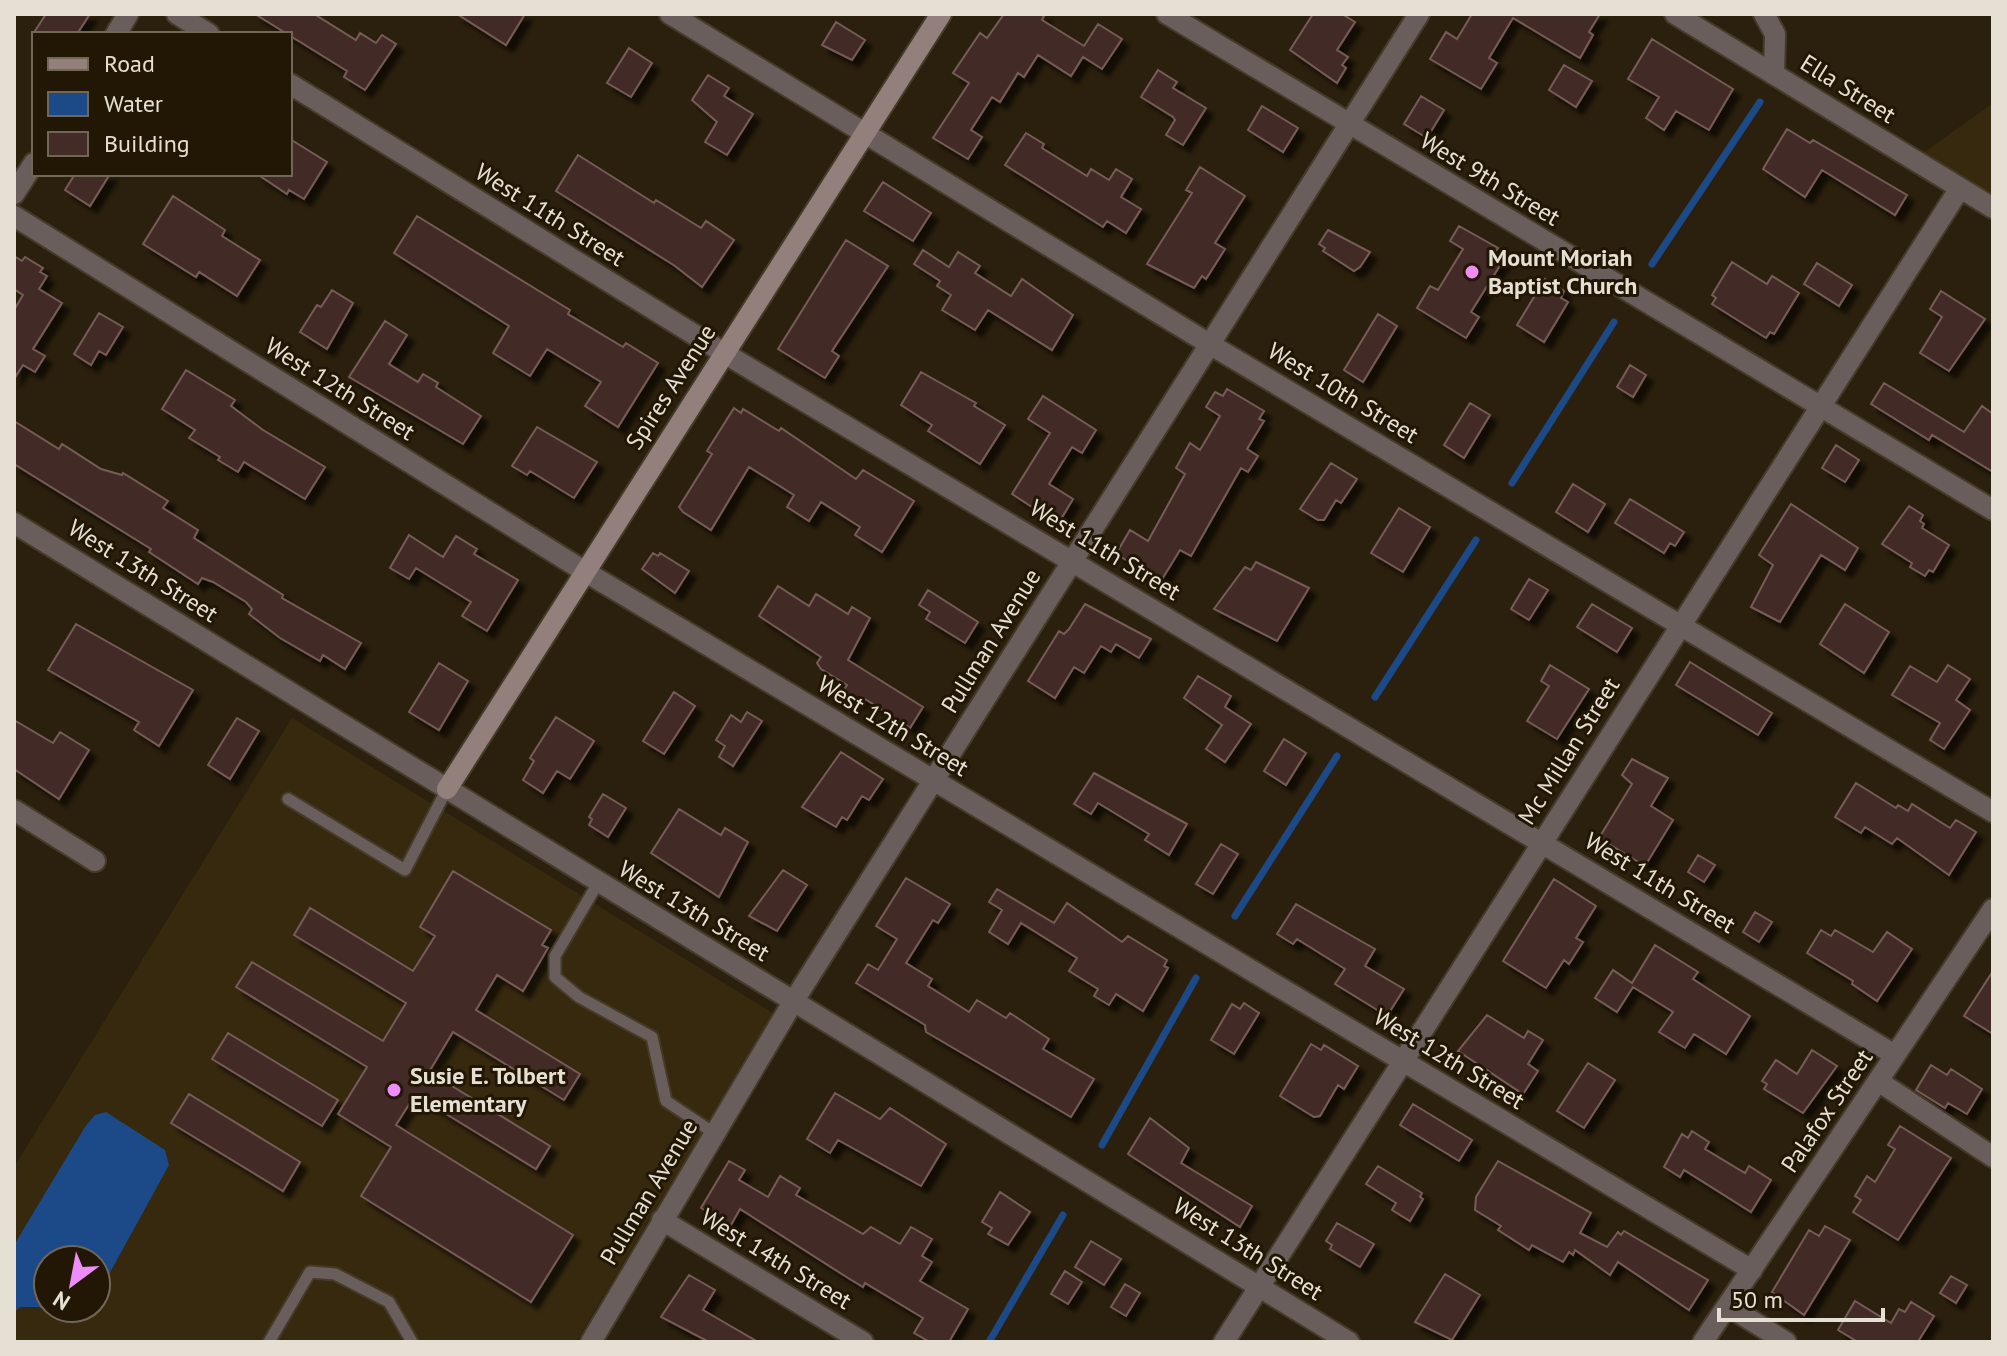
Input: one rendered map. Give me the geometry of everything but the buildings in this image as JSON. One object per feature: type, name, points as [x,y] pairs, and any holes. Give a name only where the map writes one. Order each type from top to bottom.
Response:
[{"type":"main road","name":"Spires Avenue","points":[[447,789],[941,14]]},
{"type":"street","points":[[117,32],[128,14]]},
{"type":"street","points":[[177,14],[206,32]]},
{"type":"street","name":"West 10th Street","points":[[670,14],[1211,345],[1993,812]]},
{"type":"street","name":"West 9th Street","points":[[1167,14],[1993,510]]},
{"type":"street","name":"Pullman Avenue","points":[[591,1342],[793,1002],[1419,14]]},
{"type":"street","name":"Ella Street","points":[[1675,14],[1993,208]]},
{"type":"street","points":[[1764,14],[1775,34],[1774,74]]},
{"type":"street","name":"West 11th Street","points":[[292,85],[724,353],[1895,1055]]},
{"type":"street","points":[[14,194],[32,166]]},
{"type":"street","name":"Mc Millan Street","points":[[1224,1342],[1960,188]]},
{"type":"street","name":"West 12th Street","points":[[14,216],[584,571],[1199,942],[1752,1270]]},
{"type":"street","name":"West 13th Street","points":[[14,523],[1349,1342]]},
{"type":"street","points":[[14,810],[95,861]]},
{"type":"street","name":"Palafox Street","points":[[1703,1342],[1993,909]]},
{"type":"street","points":[[1878,1081],[1993,1157]]},
{"type":"street","name":"West 14th Street","points":[[662,1220],[863,1342]]},
{"type":"street","points":[[1728,1306],[1786,1342]]},
{"type":"lane","points":[[288,799],[405,870],[447,789]]},
{"type":"lane","points":[[598,883],[555,956],[555,977],[579,997],[647,1032],[655,1045],[666,1101],[714,1133]]},
{"type":"lane","points":[[269,1342],[310,1272],[335,1274],[389,1302],[412,1342]]},
{"type":"shaded area","points":[[1993,103],[1993,196],[1923,153]]},
{"type":"shaded area","name":"Susie E. Tolbert Elementary","points":[[292,718],[773,1013],[576,1342],[14,1342],[14,1167]]},
{"type":"water","points":[[106,1112],[165,1150],[169,1165],[112,1269],[112,1244],[32,1244],[32,1307],[20,1307],[14,1312],[14,1245],[95,1115]]},
{"type":"waterway","points":[[1652,264],[1760,102]]},
{"type":"waterway","points":[[1512,483],[1614,322]]},
{"type":"waterway","points":[[1375,697],[1476,540]]},
{"type":"waterway","points":[[1235,916],[1337,756]]},
{"type":"waterway","points":[[1102,1145],[1196,978]]},
{"type":"waterway","points":[[989,1342],[1063,1215]]},
{"type":"place","name":"Mount Moriah Baptist Church","points":[[1472,272]]},
{"type":"place","name":"Susie E. Tolbert Elementary","points":[[394,1090]]}]
